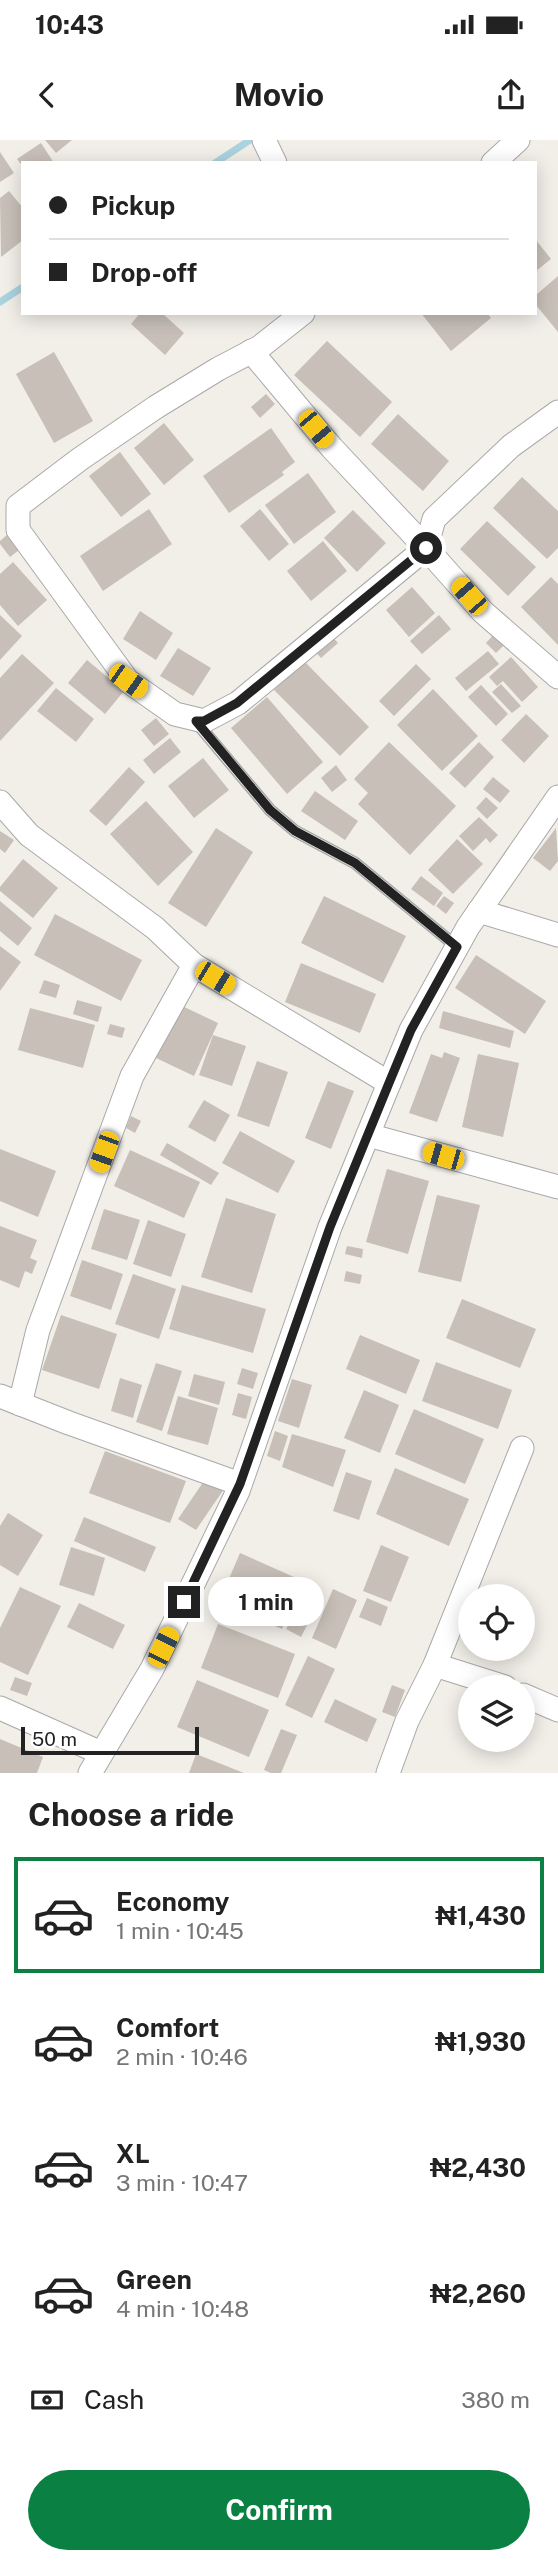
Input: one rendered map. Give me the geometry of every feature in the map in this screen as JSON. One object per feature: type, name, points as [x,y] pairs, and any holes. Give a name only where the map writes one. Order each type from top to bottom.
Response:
[{"type":"street","points":[[264,140],[274,161]]},
{"type":"street","points":[[495,161],[518,140]]},
{"type":"street","points":[[300,315],[260,347],[156,407],[18,506],[18,530],[128,681],[175,714],[204,721],[237,703],[426,548],[434,519],[511,446],[558,412]]},
{"type":"street","points":[[251,351],[332,448],[483,612],[558,677]]},
{"type":"street","points":[[90,1773],[152,1669],[240,1484],[330,1227],[411,1030],[479,911],[558,797]]},
{"type":"street","points":[[0,802],[29,835],[155,928],[194,965],[389,1083]]},
{"type":"street","points":[[479,911],[558,935]]},
{"type":"street","points":[[194,965],[132,1076],[10,1400],[240,1484]]},
{"type":"street","points":[[368,1135],[558,1188]]},
{"type":"street","points":[[388,1773],[407,1721],[435,1665],[522,1448]]},
{"type":"street","points":[[435,1665],[467,1675]]},
{"type":"street","points":[[535,1700],[558,1710]]},
{"type":"street","points":[[3,1712],[101,1753]]},
{"type":"lane","points":[[196,721],[270,810],[295,831],[355,863],[457,947]]},
{"type":"building","points":[[45,140],[72,140],[56,153]]},
{"type":"building","points":[[41,143],[53,161],[21,161],[21,164],[17,159]]},
{"type":"building","points":[[0,152],[14,173],[0,182]]},
{"type":"building","points":[[9,191],[21,206],[21,242],[1,257],[0,198]]},
{"type":"building","points":[[537,241],[551,259],[537,270]]},
{"type":"building","points":[[558,276],[558,332],[537,306],[537,294]]},
{"type":"building","points":[[138,315],[164,315],[184,333],[165,355],[131,324]]},
{"type":"building","points":[[423,315],[489,315],[491,318],[451,351]]},
{"type":"building","points":[[327,341],[392,402],[360,437],[294,375]]},
{"type":"building","points":[[54,352],[93,421],[54,443],[16,374]]},
{"type":"building","points":[[266,394],[275,404],[260,418],[251,407]]},
{"type":"building","points":[[398,414],[449,461],[423,491],[371,444]]},
{"type":"building","points":[[164,423],[194,460],[164,485],[134,448]]},
{"type":"building","points":[[271,428],[295,462],[282,472],[284,475],[229,513],[203,476]]},
{"type":"building","points":[[120,452],[151,494],[121,517],[89,476]]},
{"type":"building","points":[[308,473],[336,512],[294,544],[265,505]]},
{"type":"building","points":[[522,477],[558,511],[558,548],[547,559],[493,508]]},
{"type":"building","points":[[149,509],[172,544],[103,591],[80,556]]},
{"type":"building","points":[[260,509],[289,544],[269,561],[240,526]]},
{"type":"building","points":[[353,510],[386,543],[357,572],[324,538]]},
{"type":"building","points":[[487,521],[536,567],[508,596],[460,549]]},
{"type":"building","points":[[7,535],[19,550],[10,557],[0,544]]},
{"type":"building","points":[[323,541],[347,571],[311,601],[287,571]]},
{"type":"building","points":[[13,562],[47,600],[18,626],[0,605],[0,574]]},
{"type":"building","points":[[551,577],[558,584],[558,645],[521,607]]},
{"type":"building","points":[[412,587],[435,613],[409,637],[386,610]]},
{"type":"building","points":[[140,611],[173,633],[156,660],[123,639]]},
{"type":"building","points":[[0,615],[22,636],[0,660]]},
{"type":"building","points":[[439,615],[451,629],[422,654],[410,641]]},
{"type":"building","points":[[329,633],[338,643],[321,658],[312,648]]},
{"type":"building","points":[[495,633],[505,644],[496,653],[486,643]]},
{"type":"building","points":[[178,648],[211,668],[193,696],[160,676]]},
{"type":"building","points":[[488,651],[499,664],[466,691],[455,678]]},
{"type":"building","points":[[22,654],[54,683],[0,741],[0,678]]},
{"type":"building","points":[[511,657],[538,687],[522,702],[503,681],[497,686],[489,677]]},
{"type":"building","points":[[87,660],[124,691],[105,714],[68,683]]},
{"type":"building","points":[[303,660],[369,727],[340,756],[274,690]]},
{"type":"building","points":[[416,664],[431,679],[394,716],[379,701]]},
{"type":"building","points":[[501,684],[521,706],[512,713],[492,692]]},
{"type":"building","points":[[481,685],[508,714],[496,726],[468,697]]},
{"type":"building","points":[[56,688],[94,719],[76,742],[37,711]]},
{"type":"building","points":[[433,689],[478,736],[442,771],[397,725]]},
{"type":"building","points":[[267,697],[323,762],[287,794],[231,728]]},
{"type":"building","points":[[526,714],[549,736],[524,763],[501,740]]},
{"type":"building","points":[[156,718],[169,734],[154,746],[141,730]]},
{"type":"building","points":[[170,738],[181,752],[154,774],[143,760]]},
{"type":"building","points":[[389,742],[456,806],[410,855],[358,804],[368,793],[354,779]]},
{"type":"building","points":[[479,742],[494,757],[465,788],[449,773]]},
{"type":"building","points":[[203,758],[229,790],[194,818],[168,786]]},
{"type":"building","points":[[336,765],[347,780],[332,792],[321,778]]},
{"type":"building","points":[[129,767],[145,782],[106,826],[89,811]]},
{"type":"building","points":[[493,777],[510,791],[500,803],[483,789]]},
{"type":"building","points":[[315,791],[358,821],[345,840],[301,811]]},
{"type":"building","points":[[486,797],[498,808],[487,819],[476,808]]},
{"type":"building","points":[[146,801],[193,852],[158,886],[110,834]]},
{"type":"building","points":[[479,817],[498,835],[490,843],[486,838],[473,851],[459,836]]},
{"type":"building","points":[[216,828],[253,852],[206,927],[168,903]]},
{"type":"building","points":[[556,828],[558,861],[550,871],[533,858]]},
{"type":"building","points":[[0,831],[14,840],[5,853],[0,849]]},
{"type":"building","points":[[457,839],[483,864],[453,894],[428,870]]},
{"type":"building","points":[[23,859],[58,888],[33,918],[0,891],[0,887]]},
{"type":"building","points":[[421,876],[443,893],[434,906],[411,889]]},
{"type":"building","points":[[324,896],[406,936],[383,983],[301,943]]},
{"type":"building","points":[[444,896],[454,903],[446,914],[436,906]]},
{"type":"building","points":[[0,901],[32,928],[18,946],[0,931]]},
{"type":"building","points":[[55,914],[142,960],[121,1001],[34,955]]},
{"type":"building","points":[[0,946],[21,962],[0,991]]},
{"type":"building","points":[[476,955],[546,1001],[525,1034],[455,988]]},
{"type":"building","points":[[301,963],[376,994],[360,1033],[285,1002]]},
{"type":"building","points":[[44,980],[60,985],[56,998],[39,993]]},
{"type":"building","points":[[77,1000],[102,1007],[98,1022],[73,1014]]},
{"type":"building","points":[[180,1005],[218,1023],[194,1076],[156,1058]]},
{"type":"building","points":[[30,1008],[95,1025],[83,1068],[18,1050]]},
{"type":"building","points":[[443,1011],[514,1031],[510,1048],[439,1028]]},
{"type":"building","points":[[110,1024],[125,1028],[122,1038],[107,1034]]},
{"type":"building","points":[[213,1035],[246,1046],[232,1086],[199,1075]]},
{"type":"building","points":[[444,1052],[460,1058],[437,1122],[409,1113],[431,1054],[442,1058]]},
{"type":"building","points":[[478,1054],[519,1063],[503,1137],[462,1127]]},
{"type":"building","points":[[257,1061],[288,1072],[269,1127],[237,1116]]},
{"type":"building","points":[[328,1081],[354,1091],[331,1149],[305,1138]]},
{"type":"building","points":[[204,1100],[230,1115],[215,1142],[188,1127]]},
{"type":"building","points":[[131,1116],[141,1121],[135,1133],[126,1128]]},
{"type":"building","points":[[240,1131],[295,1161],[278,1193],[222,1163]]},
{"type":"building","points":[[167,1143],[219,1173],[211,1185],[160,1155]]},
{"type":"building","points":[[0,1149],[56,1171],[38,1217],[0,1201]]},
{"type":"building","points":[[130,1150],[200,1182],[184,1218],[114,1186]]},
{"type":"building","points":[[387,1169],[429,1181],[408,1254],[366,1242]]},
{"type":"building","points":[[437,1195],[480,1205],[461,1282],[418,1272]]},
{"type":"building","points":[[226,1198],[276,1214],[252,1293],[201,1277]]},
{"type":"building","points":[[104,1209],[140,1220],[127,1260],[91,1249]]},
{"type":"building","points":[[148,1220],[186,1234],[171,1277],[133,1264]]},
{"type":"building","points":[[0,1226],[37,1240],[30,1258],[37,1261],[32,1274],[25,1271],[19,1288],[0,1280]]},
{"type":"building","points":[[347,1246],[363,1249],[362,1258],[345,1254]]},
{"type":"building","points":[[82,1260],[123,1274],[111,1310],[70,1296]]},
{"type":"building","points":[[346,1271],[362,1275],[360,1284],[344,1281]]},
{"type":"building","points":[[133,1274],[176,1289],[159,1339],[115,1324]]},
{"type":"building","points":[[182,1285],[266,1309],[253,1353],[169,1329]]},
{"type":"building","points":[[462,1299],[536,1329],[520,1368],[446,1338]]},
{"type":"building","points":[[61,1315],[117,1334],[99,1389],[42,1370]]},
{"type":"building","points":[[360,1335],[420,1360],[406,1394],[346,1369]]},
{"type":"building","points":[[436,1362],[512,1390],[498,1429],[422,1401]]},
{"type":"building","points":[[156,1363],[182,1371],[162,1431],[136,1422]]},
{"type":"building","points":[[242,1368],[258,1373],[253,1389],[237,1384]]},
{"type":"building","points":[[194,1374],[225,1382],[219,1405],[188,1396]]},
{"type":"building","points":[[120,1378],[142,1385],[133,1418],[111,1411]]},
{"type":"building","points":[[292,1379],[312,1385],[299,1428],[278,1421]]},
{"type":"building","points":[[364,1390],[399,1405],[380,1453],[344,1438]]},
{"type":"building","points":[[238,1393],[252,1397],[246,1419],[232,1415]]},
{"type":"building","points":[[178,1396],[218,1408],[208,1445],[167,1434]]},
{"type":"building","points":[[414,1409],[484,1439],[465,1484],[395,1454]]},
{"type":"building","points":[[275,1431],[288,1436],[280,1461],[267,1456]]},
{"type":"building","points":[[292,1434],[346,1450],[333,1487],[282,1467]]},
{"type":"building","points":[[105,1451],[186,1481],[170,1523],[89,1493]]},
{"type":"building","points":[[395,1468],[469,1499],[449,1546],[376,1514]]},
{"type":"building","points":[[346,1472],[372,1481],[359,1520],[333,1511]]},
{"type":"building","points":[[206,1478],[224,1489],[196,1530],[178,1519]]},
{"type":"building","points":[[8,1513],[43,1535],[18,1576],[0,1565],[0,1526]]},
{"type":"building","points":[[84,1517],[156,1547],[145,1572],[74,1541]]},
{"type":"building","points":[[381,1545],[409,1557],[391,1602],[363,1591]]},
{"type":"building","points":[[71,1547],[105,1558],[94,1596],[59,1585]]},
{"type":"building","points":[[240,1553],[303,1581],[282,1629],[219,1602]]},
{"type":"building","points":[[309,1586],[323,1594],[301,1637],[286,1629]]},
{"type":"building","points":[[20,1587],[61,1606],[28,1675],[0,1662],[0,1628]]},
{"type":"building","points":[[333,1589],[357,1600],[336,1649],[312,1638]]},
{"type":"building","points":[[367,1598],[388,1607],[381,1626],[359,1617]]},
{"type":"building","points":[[79,1603],[125,1625],[113,1649],[67,1627]]},
{"type":"building","points":[[218,1624],[295,1654],[278,1698],[201,1668]]},
{"type":"building","points":[[308,1656],[335,1669],[312,1718],[285,1705]]},
{"type":"building","points":[[15,1677],[32,1683],[27,1696],[10,1690]]},
{"type":"building","points":[[197,1680],[269,1710],[249,1757],[177,1727]]},
{"type":"building","points":[[392,1685],[405,1690],[395,1717],[382,1712]]},
{"type":"building","points":[[335,1699],[377,1719],[367,1742],[324,1722]]},
{"type":"building","points":[[281,1729],[297,1735],[281,1773],[271,1773],[264,1770]]},
{"type":"building","points":[[0,1739],[43,1757],[37,1773],[0,1773]]},
{"type":"building","points":[[196,1754],[244,1773],[189,1773]]},
{"type":"waterway","points":[[218,161],[250,140]]},
{"type":"waterway","points":[[0,302],[21,288]]},
{"type":"route","points":[[184,1602],[240,1484],[330,1227],[411,1030],[457,947],[355,863],[295,831],[270,810],[196,721],[204,721],[237,703],[426,548]]}]
